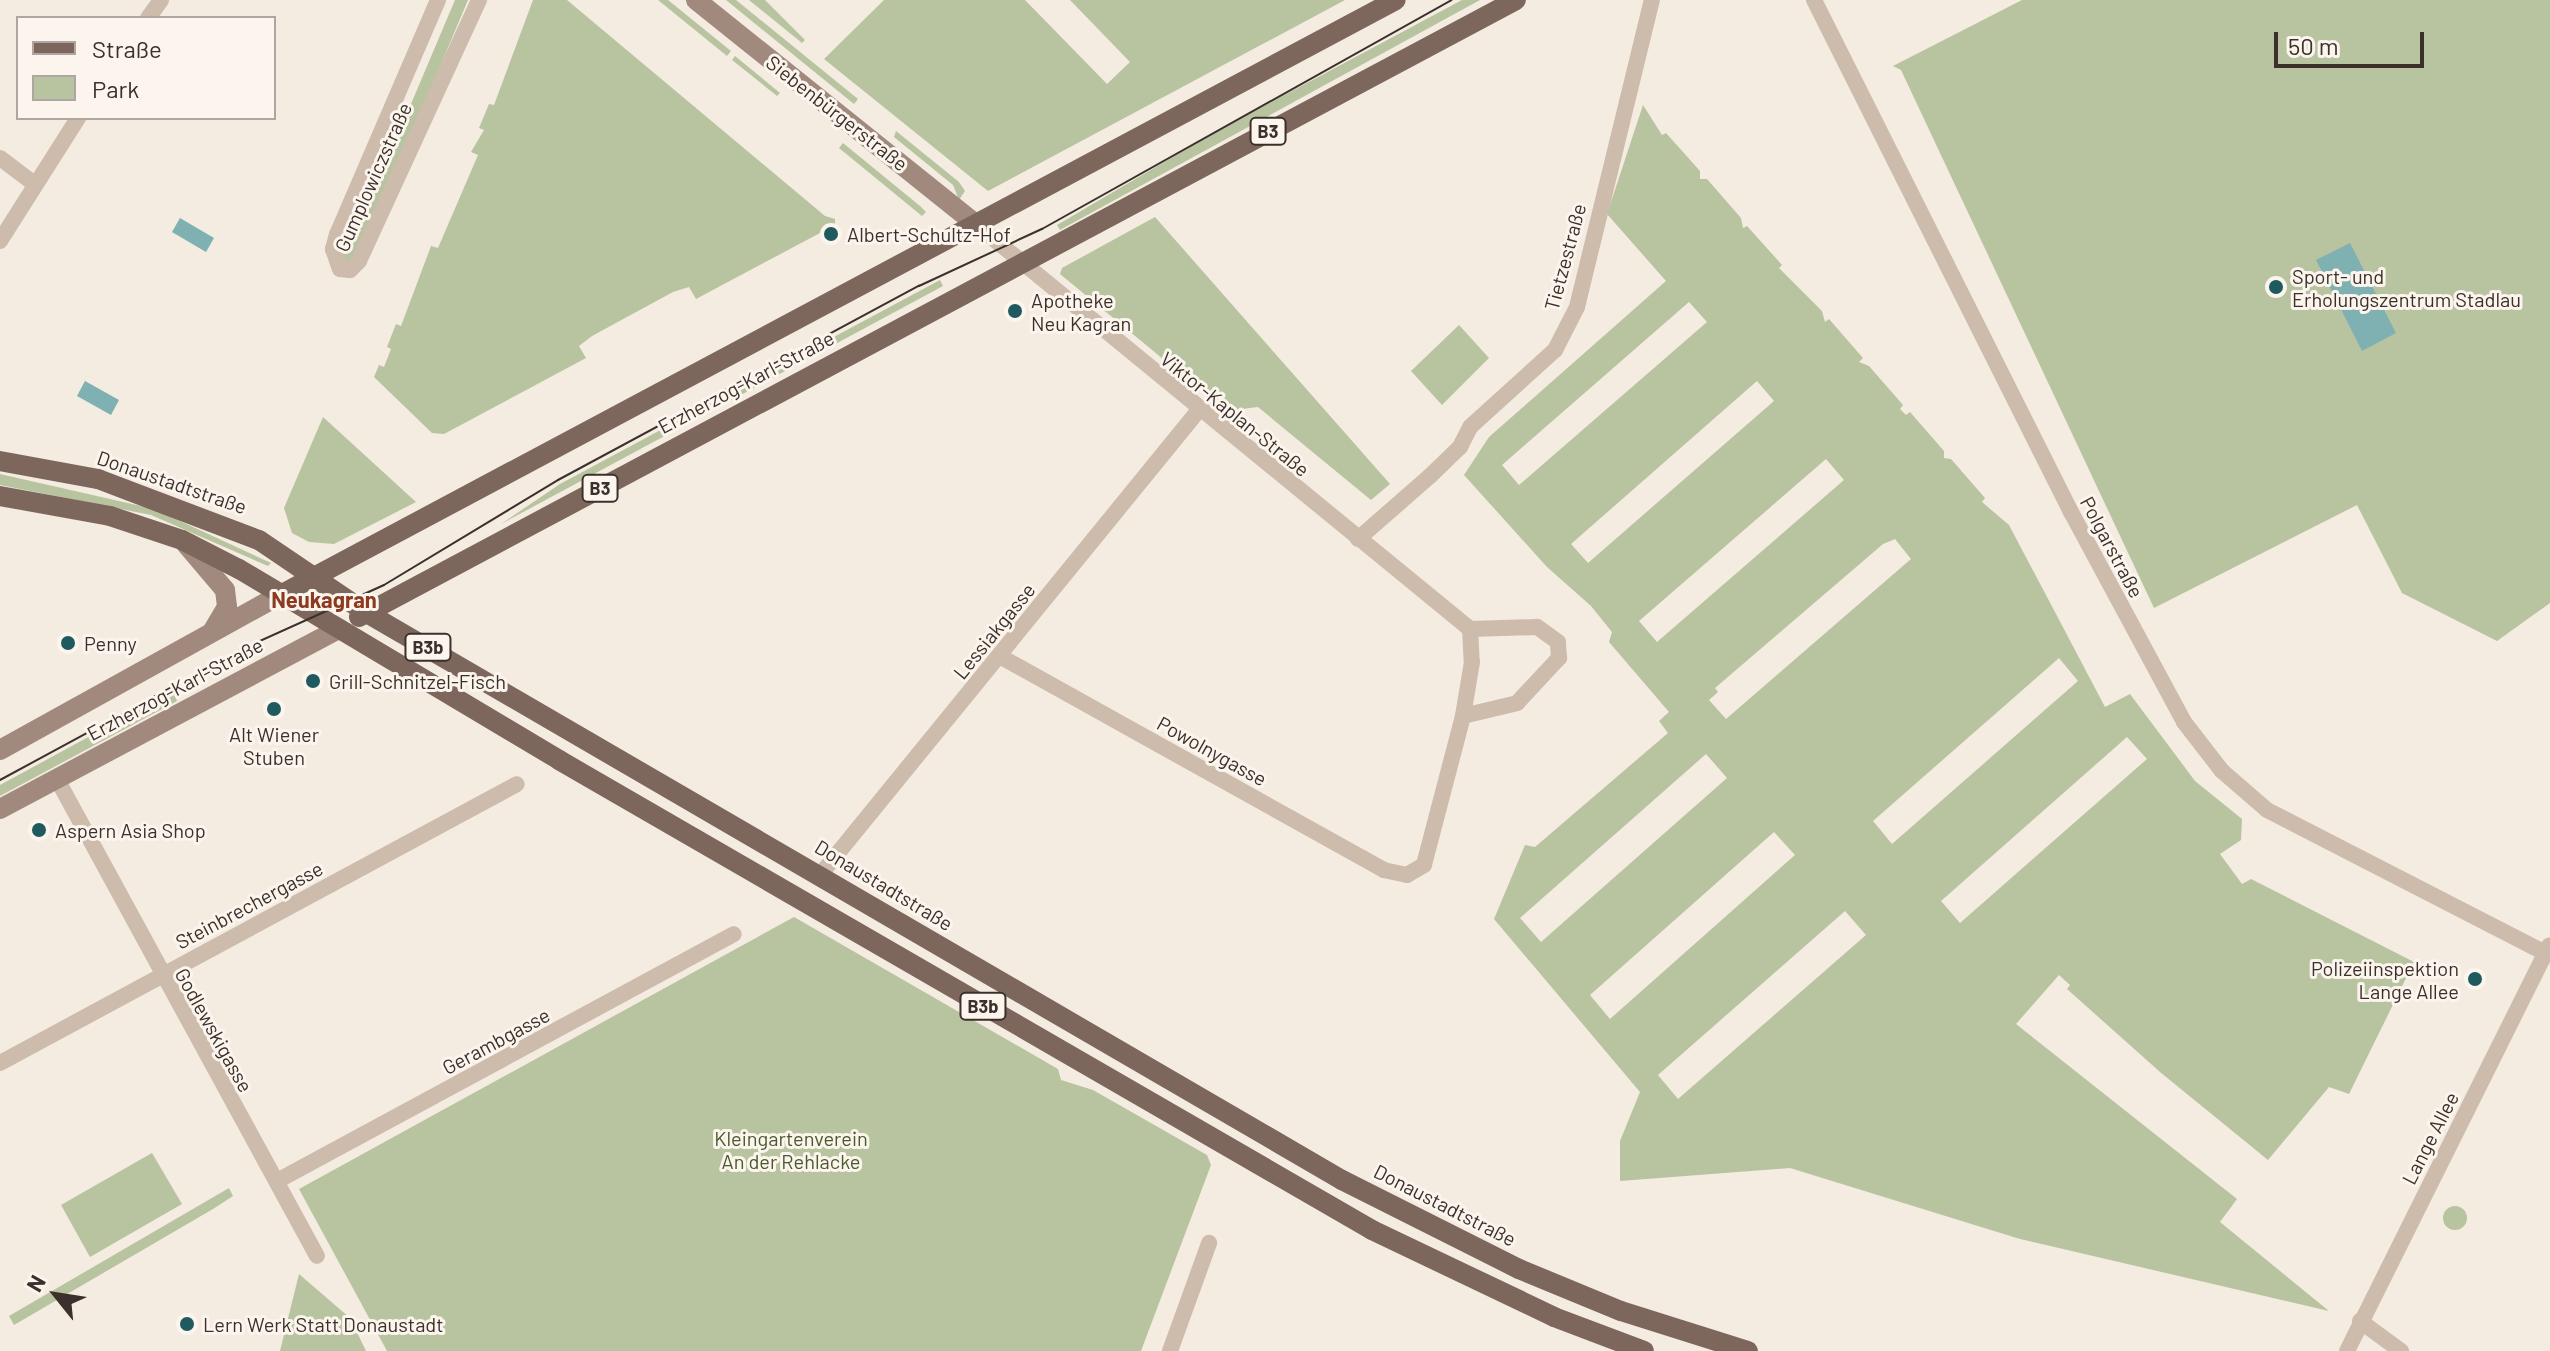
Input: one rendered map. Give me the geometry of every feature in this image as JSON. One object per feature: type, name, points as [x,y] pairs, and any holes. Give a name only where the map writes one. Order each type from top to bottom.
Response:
[{"type":"main road","name":"Siebenbürgerstraße","points":[[696,0],[978,226]]},
{"type":"main road","name":"Erzherzog-Karl-Straße","points":[[0,750],[282,594],[978,226],[1396,0]]},
{"type":"main road","name":"Erzherzog-Karl-Straße","points":[[0,809],[1516,0]]},
{"type":"main road","name":"Donaustadtstraße","points":[[0,461],[98,479],[194,511],[259,540],[367,613],[1423,1223],[1621,1311],[1748,1351]]},
{"type":"main road","points":[[0,496],[110,516],[182,540],[339,629]]},
{"type":"main road","points":[[182,540],[225,590],[227,607],[209,635]]},
{"type":"main road","name":"B3b","points":[[339,629],[1372,1230],[1554,1317],[1644,1351]]},
{"type":"street","name":"Gumplowiczstraße","points":[[438,0],[337,234],[333,249],[340,269],[350,270],[359,261],[479,0]]},
{"type":"street","name":"Tietzestraße","points":[[1358,539],[1449,458],[1470,427],[1555,350],[1577,307],[1652,0]]},
{"type":"street","name":"Polgarstraße","points":[[1814,0],[2071,512],[2184,722],[2222,771],[2267,810],[2548,948]]},
{"type":"street","points":[[0,241],[33,183],[77,120]]},
{"type":"street","points":[[0,158],[33,183]]},
{"type":"street","name":"Viktor-Kaplan-Straße","points":[[978,226],[1198,411],[1470,629]]},
{"type":"street","name":"Lessiakgasse","points":[[820,875],[1198,411]]},
{"type":"street","points":[[1537,627],[1558,642],[1559,658],[1517,703],[1463,716],[1472,662],[1470,629],[1537,627]]},
{"type":"street","name":"Powolnygasse","points":[[999,656],[1384,870],[1407,875],[1424,865],[1463,716]]},
{"type":"street","name":"Godlewskigasse","points":[[57,779],[161,975],[317,1256]]},
{"type":"street","name":"Steinbrechergasse","points":[[0,1063],[517,784]]},
{"type":"street","name":"Gerambgasse","points":[[277,1181],[734,934]]},
{"type":"street","name":"Lange Allee","points":[[2347,1351],[2548,948]]},
{"type":"street","points":[[1170,1351],[1209,1243]]},
{"type":"street","points":[[2360,1321],[2401,1351]]},
{"type":"green space","points":[[455,0],[468,0],[359,259],[343,266],[338,246],[350,248]]},
{"type":"green space","points":[[533,0],[567,0],[825,216],[835,219],[835,225],[696,299],[689,287],[673,292],[592,336],[579,346],[586,358],[444,434],[432,433],[374,377],[379,365],[384,367],[391,349],[387,347],[396,324],[401,326],[431,246],[438,248],[478,155],[471,152],[484,130],[479,128],[489,104],[494,105]]},
{"type":"green space","points":[[658,0],[668,0],[731,51],[727,56]]},
{"type":"green space","points":[[726,0],[736,0],[858,99],[854,104]]},
{"type":"green space","points":[[749,0],[765,0],[805,40],[802,43]]},
{"type":"green space","points":[[884,0],[1025,0],[1107,84],[1130,62],[1070,0],[1345,0],[988,191],[824,59]]},
{"type":"green space","points":[[1462,0],[1480,0],[1060,230],[1057,225],[1217,131]]},
{"type":"green space","name":"Sport- und Erholungszentrum Stadlau","points":[[2022,0],[2550,0],[2550,603],[2497,641],[2402,593],[2357,505],[2154,608],[1901,70],[1893,66]]},
{"type":"green space","points":[[735,56],[780,93],[777,96],[732,60]]},
{"type":"green space","points":[[1643,105],[1662,135],[1666,133],[1700,171],[1700,179],[1707,179],[1741,218],[1743,228],[1747,226],[1782,265],[1779,268],[1822,311],[1825,322],[1829,319],[1863,358],[1859,362],[1869,366],[1903,405],[1900,409],[1906,415],[1910,412],[1944,451],[1944,458],[1951,459],[1985,498],[1982,502],[2009,525],[2105,707],[2130,694],[2195,781],[2242,819],[2241,840],[2220,854],[2242,884],[2251,879],[2414,962],[2349,1094],[2329,1087],[2268,1160],[2160,1072],[2067,989],[2070,985],[2059,975],[2016,1024],[2237,1199],[2220,1222],[2329,1311],[2020,1239],[1790,1168],[1620,1181],[1620,1141],[1640,1092],[1494,919],[1525,845],[1535,847],[1668,733],[1659,721],[1669,712],[1609,642],[1612,632],[1591,606],[1547,567],[1464,475],[1489,437],[1666,281],[1607,214]],"holes":[[[1689,302],[1707,322],[1519,485],[1502,465]],[[1757,381],[1774,401],[1588,563],[1571,544]],[[1826,459],[1844,480],[1657,642],[1639,621]],[[1895,539],[1911,559],[1726,719],[1709,700],[1718,692],[1715,688],[1883,544]],[[2059,658],[2078,681],[1892,844],[1873,821]],[[2127,737],[2147,759],[1960,923],[1941,901]],[[1706,754],[1727,778],[1541,942],[1520,918]],[[1774,832],[1795,855],[1610,1019],[1590,995]],[[1845,911],[1866,935],[1678,1099],[1658,1075]]]},
{"type":"green space","points":[[896,131],[959,182],[965,191],[959,200],[953,185],[894,137]]},
{"type":"green space","points":[[843,143],[926,212],[922,216],[839,148]]},
{"type":"green space","points":[[1155,217],[1390,484],[1371,500],[1258,407],[1226,411],[1060,274],[1062,268]]},
{"type":"green space","points":[[940,280],[943,286],[501,524],[560,484]]},
{"type":"green space","points":[[1459,325],[1489,358],[1442,405],[1411,371]]},
{"type":"green space","points":[[323,417],[416,502],[334,544],[309,542],[292,533],[284,508]]},
{"type":"green space","points":[[0,474],[154,509],[271,563],[268,566],[151,515],[0,485]]},
{"type":"green space","points":[[173,691],[177,701],[0,796],[0,785]]},
{"type":"green space","name":"Kleingartenverein An der Rehlacke","points":[[794,917],[1058,1069],[1061,1080],[1093,1090],[1207,1155],[1211,1165],[1141,1351],[387,1351],[299,1189]]},
{"type":"green space","points":[[152,1153],[182,1204],[90,1257],[61,1205]]},
{"type":"green space","points":[[229,1188],[233,1196],[213,1209],[14,1325],[9,1316]]},
{"type":"green space","points":[[2455,1206],[2464,1209],[2467,1218],[2464,1227],[2455,1230],[2446,1227],[2443,1218],[2446,1209]]},
{"type":"green space","points":[[299,1274],[350,1318],[366,1351],[280,1351]]},
{"type":"water","points":[[180,218],[214,238],[206,252],[172,232]]},
{"type":"water","points":[[2350,243],[2396,333],[2362,351],[2316,260]]},
{"type":"water","points":[[85,381],[119,400],[111,415],[77,396]]},
{"type":"tram line","points":[[0,780],[240,650],[384,585],[558,480],[919,286],[1042,229],[1451,0]]},
{"type":"place","name":"Albert-Schultz-Hof","points":[[831,234]]},
{"type":"place","name":"Sport- und Erholungszentrum Stadlau","points":[[2276,287]]},
{"type":"place","name":"Apotheke Neu Kagran","points":[[1015,311]]},
{"type":"place","name":"Penny","points":[[68,643]]},
{"type":"place","name":"Grill-Schnitzel-Fisch","points":[[313,681]]},
{"type":"place","name":"Alt Wiener Stuben","points":[[274,709]]},
{"type":"place","name":"Aspern Asia Shop","points":[[39,830]]},
{"type":"place","name":"Polizeiinspektion Lange Allee","points":[[2475,979]]},
{"type":"place","name":"Lern Werk Statt Donaustadt","points":[[187,1324]]},
{"type":"district","name":"Neukagran","points":[[324,600]]}]
